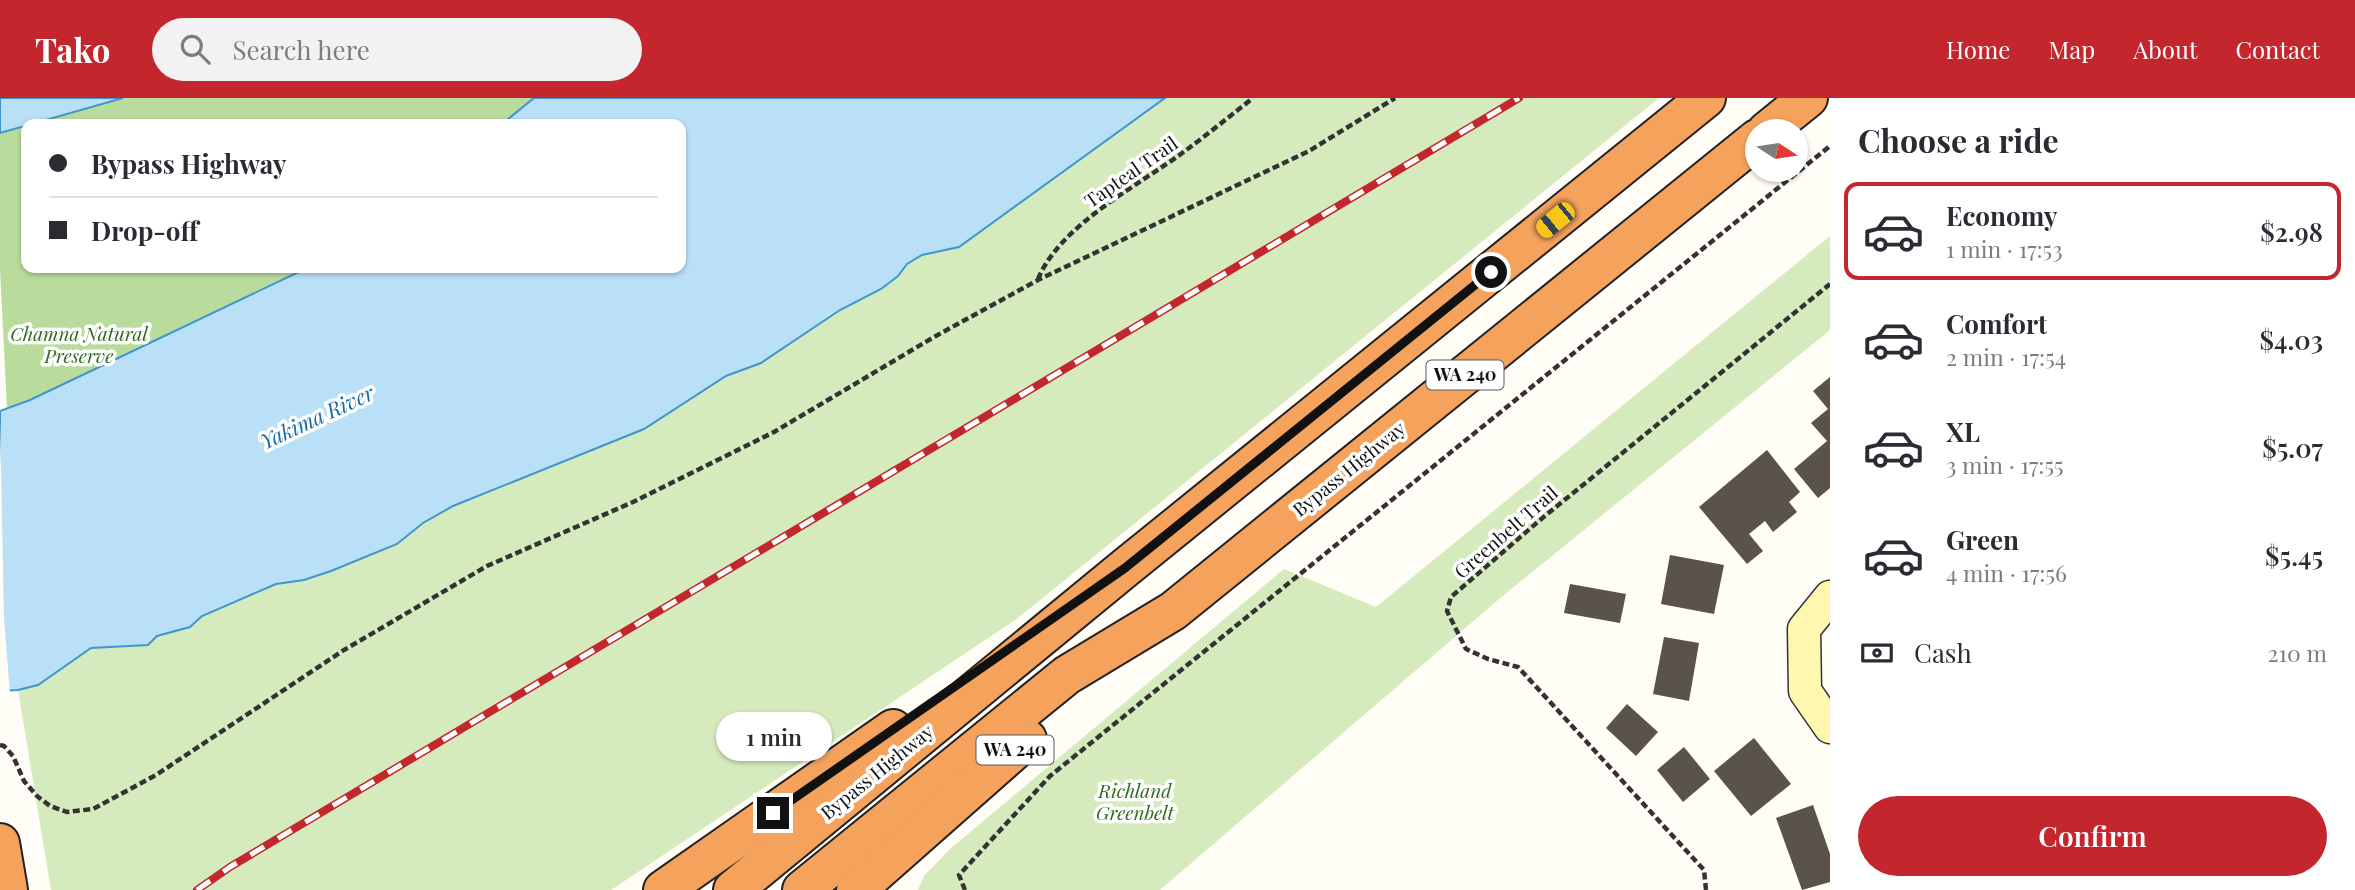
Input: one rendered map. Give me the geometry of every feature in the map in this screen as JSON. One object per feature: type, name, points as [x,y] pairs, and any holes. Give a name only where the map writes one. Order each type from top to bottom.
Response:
[{"type":"highway","name":"Bypass Highway","points":[[733,890],[1125,568],[1706,98]]},
{"type":"highway","points":[[1782,119],[1808,98]]},
{"type":"highway","name":"Bypass Highway","points":[[802,890],[1067,675],[1173,611],[1745,149]]},
{"type":"highway","points":[[663,890],[1125,568]]},
{"type":"highway","name":"WA 240","points":[[856,890],[1173,611]]},
{"type":"highway","points":[[0,843],[8,890]]},
{"type":"street","points":[[1830,597],[1804,629],[1805,691],[1830,727]]},
{"type":"path","name":"Tapteal Trail","points":[[1038,280],[1045,261],[1074,229],[1186,150],[1253,98]]},
{"type":"path","points":[[0,745],[13,757],[24,780],[37,796],[50,806],[66,812],[93,810],[156,775],[344,650],[487,566],[633,502],[774,432],[934,337],[1038,280],[1309,151],[1395,98]]},
{"type":"path","points":[[965,890],[959,875],[1050,776],[1830,146]]},
{"type":"path","name":"Greenbelt Trail","points":[[1706,890],[1704,870],[1537,687],[1518,667],[1488,659],[1466,649],[1447,611],[1451,597],[1540,520],[1830,284]]},
{"type":"green space","points":[[123,98],[534,98],[508,119],[49,119]]},
{"type":"green space","points":[[1165,98],[1659,98],[1018,618],[611,890],[51,890],[18,690],[38,685],[91,648],[148,645],[157,636],[190,627],[202,616],[276,584],[304,580],[397,544],[423,523],[453,506],[644,429],[726,376],[761,363],[840,310],[881,289],[898,276],[907,264],[922,255],[959,246]]},
{"type":"green space","name":"Chamna Natural Preserve","points":[[21,127],[21,273],[297,273],[30,400],[7,408],[0,269],[0,133]]},
{"type":"green space","name":"Richland Greenbelt","points":[[1830,236],[1830,330],[1499,599],[1160,890],[918,890],[924,876],[950,849],[1284,569],[1376,607]]},
{"type":"water","points":[[0,98],[123,98],[49,119],[21,119],[21,127],[0,133]]},
{"type":"water","name":"Yakima River","points":[[534,98],[1165,98],[959,247],[922,255],[907,264],[898,276],[881,289],[840,310],[761,363],[726,376],[644,429],[453,506],[423,523],[397,544],[331,571],[304,580],[276,584],[202,616],[190,627],[157,636],[148,645],[91,648],[38,685],[0,691],[0,411],[30,400],[297,273],[686,273],[686,119],[508,119]]},
{"type":"pier","points":[[0,419],[4,618],[10,694],[0,694]]},
{"type":"building","points":[[1830,377],[1830,488],[1818,498],[1794,469],[1827,441],[1811,423],[1828,409],[1813,391]]},
{"type":"building","points":[[1767,450],[1800,492],[1789,502],[1797,512],[1773,532],[1765,521],[1749,534],[1763,551],[1747,564],[1699,507]]},
{"type":"building","points":[[1670,555],[1724,565],[1714,614],[1661,604]]},
{"type":"building","points":[[1570,584],[1626,594],[1620,623],[1564,613]]},
{"type":"building","points":[[1664,637],[1699,643],[1689,701],[1653,694]]},
{"type":"building","points":[[1627,704],[1658,732],[1636,756],[1606,728]]},
{"type":"building","points":[[1754,738],[1791,784],[1751,816],[1714,771]]},
{"type":"building","points":[[1684,747],[1710,779],[1683,802],[1657,770]]},
{"type":"building","points":[[1813,805],[1830,854],[1830,882],[1802,890],[1776,818]]},
{"type":"railway","points":[[197,890],[230,867],[1519,98]]},
{"type":"route","points":[[773,813],[1125,568],[1491,272]]}]
